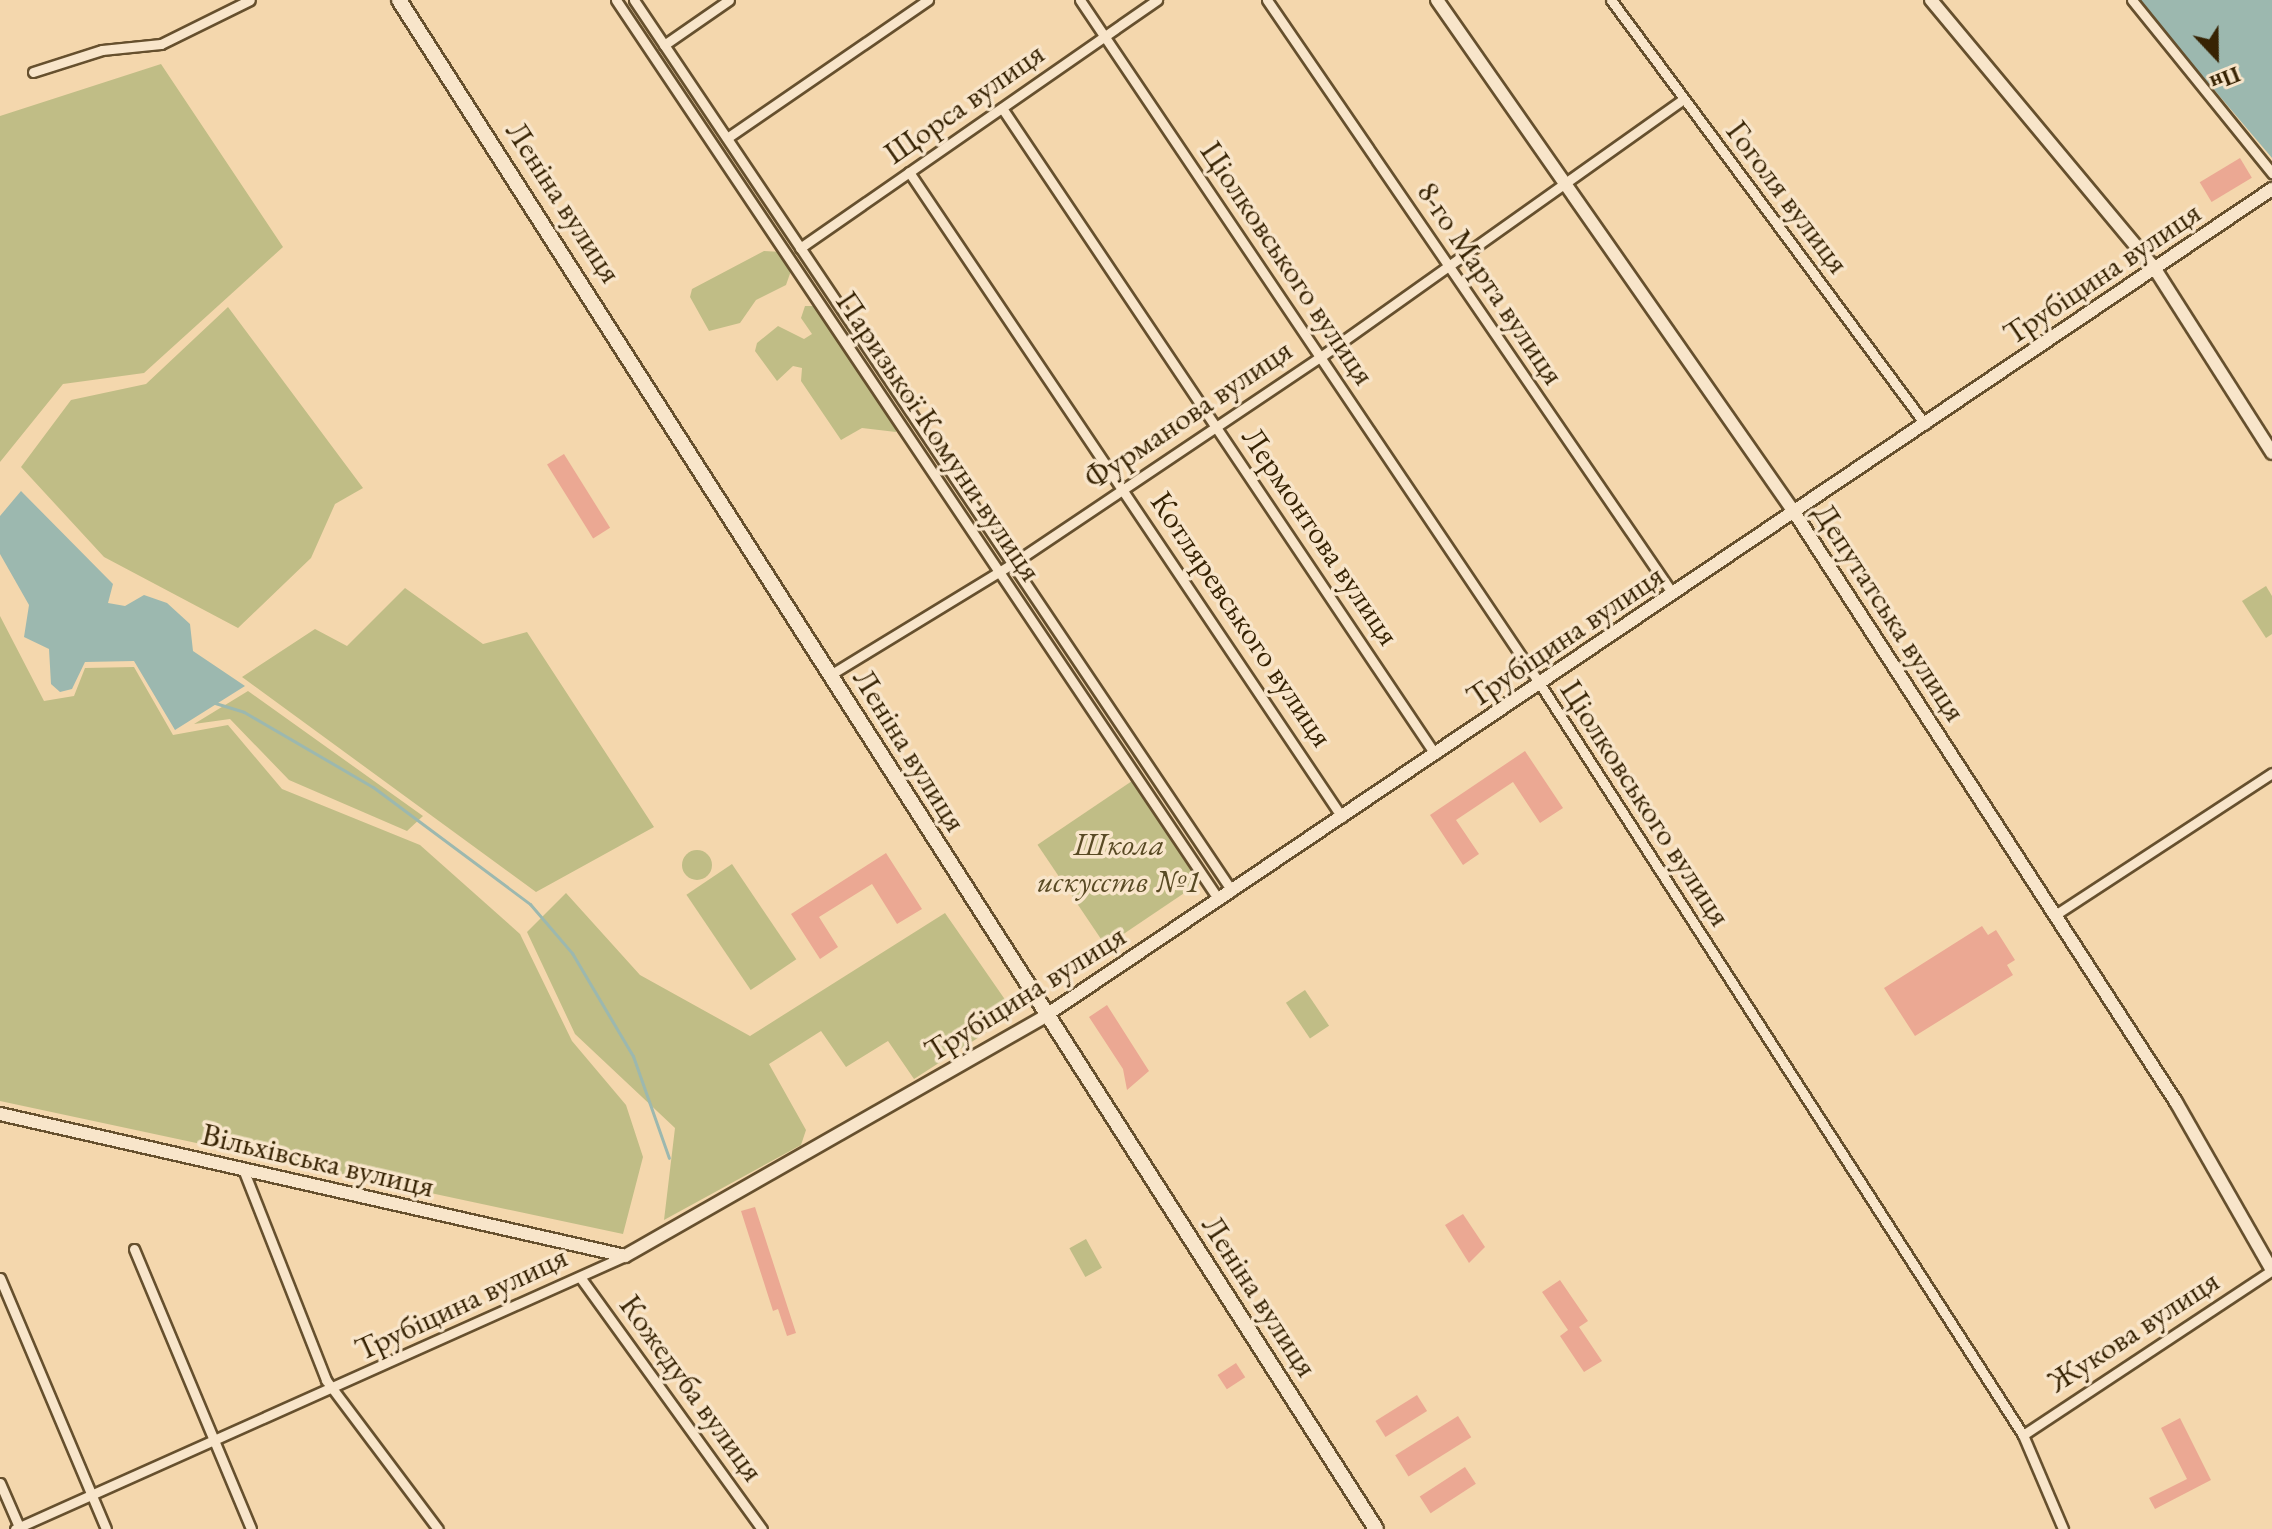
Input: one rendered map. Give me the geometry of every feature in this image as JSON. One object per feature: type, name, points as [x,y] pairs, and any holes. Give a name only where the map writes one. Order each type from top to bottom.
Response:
[{"type":"main road","name":"Леніна вулиця","points":[[399,0],[1045,1016],[1376,1529]]},
{"type":"street","points":[[33,72],[102,50],[161,44],[250,0]]},
{"type":"street","name":"Паризької Комуни вулиця","points":[[616,0],[1219,900]]},
{"type":"street","name":"Паризької Комуни вулиця","points":[[634,0],[1232,891]]},
{"type":"street","points":[[664,45],[729,0]]},
{"type":"street","points":[[727,138],[928,0]]},
{"type":"street","name":"Ціолковського вулиця","points":[[1080,0],[1540,684],[2023,1435],[2063,1529]]},
{"type":"street","name":"Щорса вулиця","points":[[800,248],[1157,0]]},
{"type":"street","name":"8-го Марта вулиця","points":[[1267,0],[1673,594]]},
{"type":"street","name":"Депутатська вулиця","points":[[1437,0],[1794,512],[2176,1102],[2272,1270]]},
{"type":"street","name":"Гоголя вулиця","points":[[1611,0],[1925,424]]},
{"type":"street","points":[[1931,0],[2155,269],[2272,453]]},
{"type":"street","points":[[2132,0],[2272,173]]},
{"type":"street","name":"Фурманова вулиця","points":[[830,675],[1012,564],[1319,358],[1567,185],[1683,99]]},
{"type":"street","name":"Лермонтова вулиця","points":[[1002,108],[1435,754]]},
{"type":"street","name":"Котляревського вулиця","points":[[909,172],[1342,817]]},
{"type":"street","name":"Трубіцина вулиця","points":[[18,1528],[334,1391],[625,1256],[1045,1016],[2272,189]]},
{"type":"street","points":[[2055,915],[2272,773]]},
{"type":"street","name":"Вільхівська вулиця","points":[[0,1114],[625,1256]]},
{"type":"street","points":[[243,1169],[334,1391],[438,1529]]},
{"type":"street","points":[[134,1249],[212,1442],[251,1529]]},
{"type":"street","name":"Жукова вулиця","points":[[2023,1435],[2272,1270]]},
{"type":"street","name":"Кожедуба вулиця","points":[[580,1277],[762,1529]]},
{"type":"street","points":[[0,1278],[106,1529]]},
{"type":"street","points":[[0,1483],[18,1528]]},
{"type":"green space","points":[[161,64],[283,247],[144,373],[63,384],[0,462],[0,116]]},
{"type":"green space","points":[[764,251],[782,252],[792,268],[786,285],[756,300],[740,323],[709,331],[690,297],[692,289]]},
{"type":"green space","points":[[805,306],[813,306],[895,421],[896,432],[862,428],[841,440],[801,381],[802,368],[793,366],[777,381],[755,351],[757,343],[778,326],[804,339],[812,334],[801,318]]},
{"type":"green space","points":[[228,307],[363,488],[335,504],[311,558],[238,628],[104,557],[21,467],[71,400],[146,384]]},
{"type":"green space","points":[[2266,586],[2272,596],[2272,634],[2266,638],[2242,601]]},
{"type":"green space","points":[[405,588],[483,644],[527,632],[654,827],[536,892],[242,677],[315,629],[347,646]]},
{"type":"green space","points":[[0,616],[44,701],[74,696],[85,668],[134,667],[173,735],[228,725],[282,789],[420,845],[520,934],[572,1041],[626,1105],[643,1157],[623,1234],[0,1101]]},
{"type":"green space","points":[[248,691],[423,816],[407,831],[289,780],[230,719],[194,724]]},
{"type":"green space","name":"Школа искусств №1","points":[[1132,781],[1200,882],[1106,946],[1037,845]]},
{"type":"green space","points":[[697,850],[703,851],[711,859],[711,871],[703,879],[697,880],[691,879],[683,871],[682,865],[683,859],[691,851]]},
{"type":"green space","points":[[732,864],[796,959],[751,990],[686,895]]},
{"type":"green space","points":[[566,893],[640,975],[750,1036],[945,913],[1015,1014],[914,1079],[888,1041],[846,1067],[821,1031],[769,1064],[806,1130],[801,1145],[664,1220],[675,1128],[575,1034],[527,932]]},
{"type":"green space","points":[[1305,990],[1329,1026],[1310,1039],[1286,1003]]},
{"type":"green space","points":[[1086,1239],[1102,1268],[1085,1277],[1069,1248]]},
{"type":"water","points":[[2138,0],[2272,0],[2272,158]]},
{"type":"water","points":[[21,491],[113,584],[108,603],[125,606],[144,595],[167,603],[190,624],[193,651],[245,686],[175,730],[134,661],[85,662],[72,689],[60,692],[51,684],[49,649],[24,637],[29,605],[0,554],[0,516]]},
{"type":"building","points":[[2240,158],[2252,178],[2212,202],[2200,182]]},
{"type":"building","points":[[564,454],[610,528],[593,538],[547,465]]},
{"type":"building","points":[[1525,751],[1563,808],[1540,823],[1513,782],[1456,820],[1479,854],[1463,865],[1430,815]]},
{"type":"building","points":[[886,853],[922,909],[897,924],[872,884],[819,917],[838,947],[820,959],[791,914]]},
{"type":"building","points":[[1982,926],[1988,935],[1996,930],[2015,960],[2007,965],[2013,975],[1915,1036],[1884,988]]},
{"type":"building","points":[[1107,1005],[1149,1071],[1127,1090],[1123,1069],[1089,1017]]},
{"type":"building","points":[[755,1207],[796,1333],[787,1336],[778,1309],[773,1311],[741,1211]]},
{"type":"building","points":[[1463,1214],[1485,1247],[1469,1263],[1445,1225]]},
{"type":"building","points":[[1560,1280],[1588,1321],[1579,1327],[1602,1361],[1584,1372],[1560,1336],[1568,1330],[1542,1292]]},
{"type":"building","points":[[1236,1363],[1245,1377],[1227,1389],[1218,1375]]},
{"type":"building","points":[[1417,1395],[1427,1411],[1386,1437],[1375,1421]]},
{"type":"building","points":[[1458,1416],[1471,1437],[1408,1476],[1395,1455]]},
{"type":"building","points":[[2180,1418],[2211,1480],[2155,1509],[2149,1498],[2187,1479],[2161,1428]]},
{"type":"building","points":[[1465,1467],[1476,1484],[1431,1513],[1420,1496]]},
{"type":"waterway","points":[[215,703],[244,712],[373,787],[530,904],[572,953],[633,1056],[669,1158]]}]
